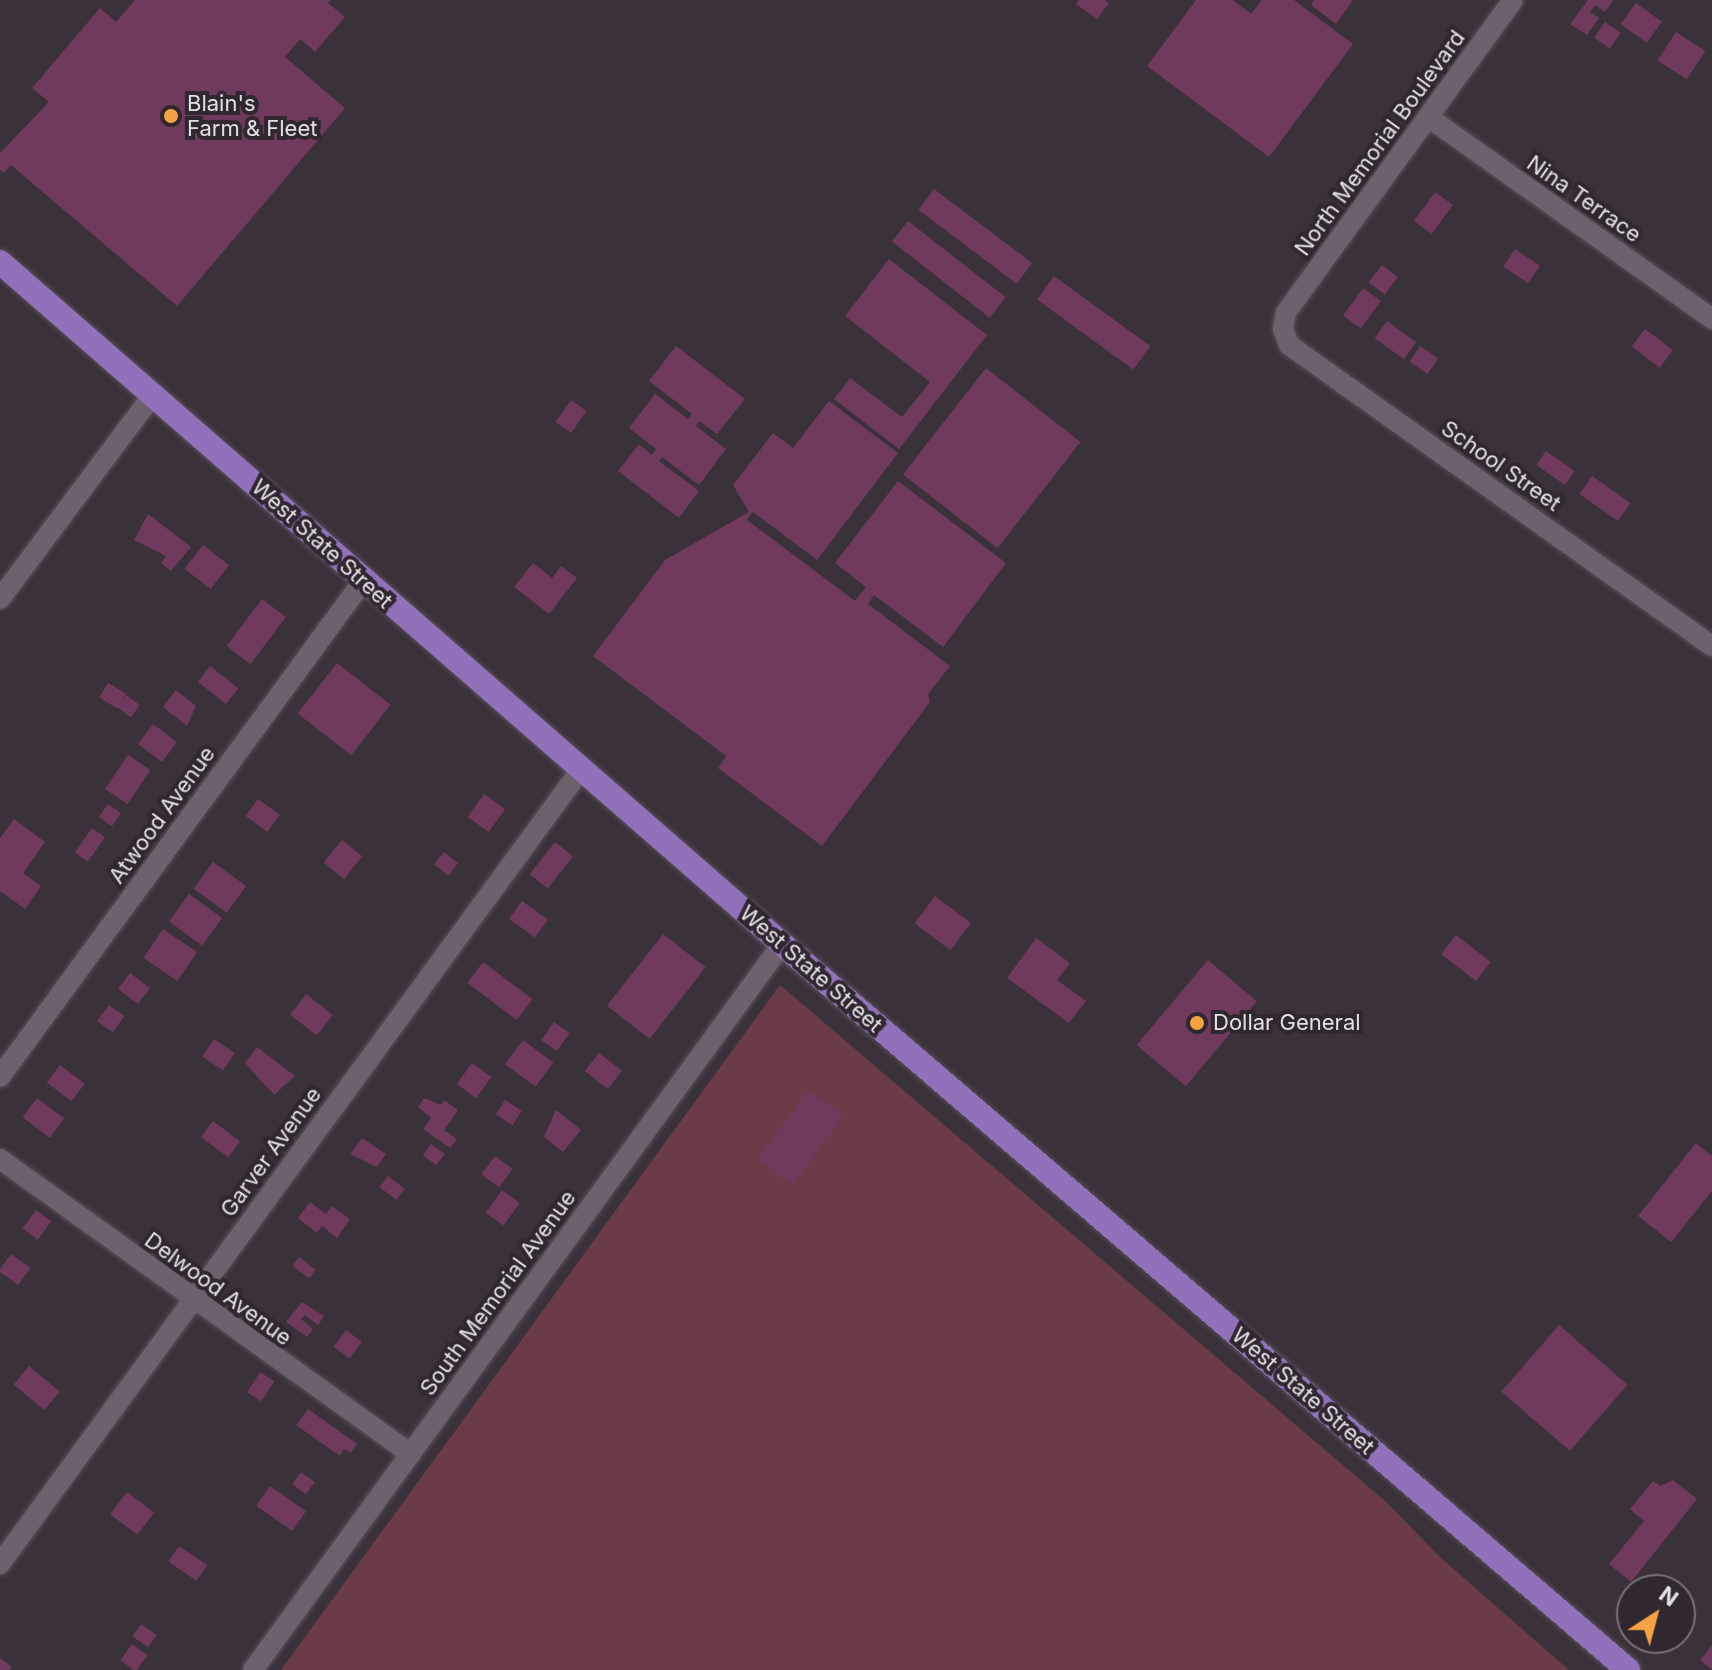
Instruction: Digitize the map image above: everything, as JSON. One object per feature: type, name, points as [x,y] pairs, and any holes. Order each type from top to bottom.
[{"type":"main road","name":"West State Street","points":[[0,262],[154,393],[363,581],[782,944],[1628,1670]]},
{"type":"street","name":"North Memorial Boulevard","points":[[1286,313],[1513,0]]},
{"type":"street","name":"Nina Terrace","points":[[1428,117],[1712,319]]},
{"type":"street","name":"School Street","points":[[1286,313],[1283,329],[1289,345],[1712,646]]},
{"type":"street","points":[[0,599],[154,393]]},
{"type":"street","name":"Atwood Avenue","points":[[0,1077],[363,581]]},
{"type":"street","name":"Garver Avenue","points":[[0,1564],[582,768]]},
{"type":"street","name":"South Memorial Avenue","points":[[253,1670],[782,944]]},
{"type":"street","name":"Delwood Avenue","points":[[0,1159],[191,1301],[411,1454]]},
{"type":"shaded area","points":[[780,985],[1385,1501],[1441,1558],[1569,1670],[281,1670]]},
{"type":"building","points":[[135,0],[331,0],[328,3],[345,17],[315,52],[300,39],[285,57],[345,108],[177,306],[11,165],[4,173],[0,170],[0,153],[49,102],[32,88],[100,8],[116,22]]},
{"type":"building","points":[[1079,0],[1105,0],[1109,3],[1097,19],[1076,4]]},
{"type":"building","points":[[1196,0],[1233,0],[1251,14],[1262,0],[1294,0],[1353,44],[1269,157],[1147,66]]},
{"type":"building","points":[[1314,0],[1353,0],[1336,24],[1311,5]]},
{"type":"building","points":[[1588,0],[1613,0],[1605,12],[1595,5],[1590,12],[1599,18],[1587,35],[1570,24]]},
{"type":"building","points":[[1636,3],[1662,22],[1647,43],[1621,24]]},
{"type":"building","points":[[1605,22],[1621,33],[1610,48],[1594,38]]},
{"type":"building","points":[[1676,32],[1705,51],[1687,80],[1657,61]]},
{"type":"building","points":[[934,189],[1032,263],[1017,284],[918,210]]},
{"type":"building","points":[[1435,192],[1453,205],[1432,234],[1414,221]]},
{"type":"building","points":[[908,221],[1006,297],[990,318],[892,241]]},
{"type":"building","points":[[1515,249],[1540,266],[1528,283],[1503,266]]},
{"type":"building","points":[[889,259],[987,335],[899,449],[834,399],[850,378],[902,417],[930,382],[845,316]]},
{"type":"building","points":[[1382,265],[1398,277],[1385,295],[1369,283]]},
{"type":"building","points":[[1054,276],[1150,346],[1133,369],[1037,299]]},
{"type":"building","points":[[1363,288],[1381,301],[1361,328],[1343,316]]},
{"type":"building","points":[[1387,321],[1416,342],[1404,359],[1375,338]]},
{"type":"building","points":[[1645,329],[1673,350],[1660,368],[1632,347]]},
{"type":"building","points":[[676,346],[745,399],[717,434],[699,421],[696,426],[726,449],[699,485],[662,457],[659,461],[699,491],[679,518],[618,471],[639,444],[652,455],[656,449],[629,428],[655,394],[688,419],[692,414],[649,381]]},
{"type":"building","points":[[1420,346],[1438,358],[1428,374],[1409,362]]},
{"type":"building","points":[[986,368],[1081,442],[997,548],[903,474]]},
{"type":"building","points":[[571,400],[587,411],[571,433],[556,422]]},
{"type":"building","points":[[829,401],[898,453],[817,560],[753,512],[747,520],[855,601],[866,587],[835,563],[898,481],[1006,563],[943,647],[874,595],[868,604],[950,666],[928,694],[930,702],[822,846],[718,768],[726,756],[593,656],[665,560],[749,512],[733,485],[773,433],[793,448]]},
{"type":"building","points":[[1546,451],[1575,471],[1565,485],[1536,465]]},
{"type":"building","points":[[1592,476],[1631,503],[1618,521],[1579,494]]},
{"type":"building","points":[[148,514],[191,547],[171,571],[161,563],[166,556],[134,540]]},
{"type":"building","points":[[203,545],[229,565],[211,589],[185,569]]},
{"type":"building","points":[[533,563],[552,578],[561,566],[577,578],[549,614],[514,587]]},
{"type":"building","points":[[262,599],[286,617],[250,664],[226,646]]},
{"type":"building","points":[[337,663],[391,705],[351,755],[298,713]]},
{"type":"building","points":[[210,666],[238,688],[226,704],[198,682]]},
{"type":"building","points":[[108,683],[126,694],[117,708],[99,698]]},
{"type":"building","points":[[176,690],[196,706],[187,726],[163,707]]},
{"type":"building","points":[[126,695],[140,705],[131,717],[117,707]]},
{"type":"building","points":[[153,724],[177,742],[162,762],[138,744]]},
{"type":"building","points":[[128,755],[150,770],[127,804],[105,789]]},
{"type":"building","points":[[484,794],[505,809],[489,832],[468,817]]},
{"type":"building","points":[[258,799],[280,815],[267,832],[246,816]]},
{"type":"building","points":[[108,804],[121,813],[112,826],[99,817]]},
{"type":"building","points":[[14,819],[45,842],[23,873],[41,886],[25,909],[0,891],[0,838]]},
{"type":"building","points":[[92,828],[105,837],[88,862],[75,853]]},
{"type":"building","points":[[342,840],[362,856],[344,879],[324,863]]},
{"type":"building","points":[[555,842],[573,856],[548,888],[530,874]]},
{"type":"building","points":[[444,852],[458,863],[448,876],[434,865]]},
{"type":"building","points":[[213,862],[246,886],[227,913],[194,889]]},
{"type":"building","points":[[189,894],[222,918],[202,946],[169,922]]},
{"type":"building","points":[[935,896],[971,923],[950,950],[915,923]]},
{"type":"building","points":[[522,901],[548,920],[535,938],[509,919]]},
{"type":"building","points":[[163,929],[197,952],[177,981],[143,958]]},
{"type":"building","points":[[663,934],[706,967],[650,1039],[607,1006]]},
{"type":"building","points":[[1456,935],[1491,962],[1476,981],[1441,954]]},
{"type":"building","points":[[1036,938],[1070,963],[1057,980],[1086,1001],[1069,1023],[1007,978]]},
{"type":"building","name":"Dollar General","points":[[1208,960],[1257,1001],[1186,1086],[1137,1045]]},
{"type":"building","points":[[483,962],[533,999],[517,1020],[467,983]]},
{"type":"building","points":[[130,973],[150,988],[138,1004],[118,989]]},
{"type":"building","points":[[306,994],[333,1015],[317,1035],[290,1014]]},
{"type":"building","points":[[109,1005],[124,1016],[113,1032],[97,1021]]},
{"type":"building","points":[[554,1022],[570,1033],[557,1051],[541,1040]]},
{"type":"building","points":[[214,1039],[235,1053],[223,1070],[202,1056]]},
{"type":"building","points":[[523,1040],[553,1063],[535,1087],[505,1064]]},
{"type":"building","points":[[257,1047],[295,1076],[274,1095],[245,1063]]},
{"type":"building","points":[[599,1053],[622,1071],[608,1089],[585,1071]]},
{"type":"building","points":[[472,1063],[491,1077],[476,1098],[457,1084]]},
{"type":"building","points":[[60,1065],[85,1084],[72,1101],[47,1083]]},
{"type":"building","points":[[808,1090],[844,1116],[793,1185],[757,1160]]},
{"type":"building","points":[[37,1098],[64,1118],[50,1138],[23,1117]]},
{"type":"building","points":[[424,1098],[441,1105],[444,1100],[458,1110],[444,1130],[457,1139],[450,1148],[423,1129],[431,1118],[418,1107]]},
{"type":"building","points":[[505,1100],[522,1111],[513,1125],[496,1114]]},
{"type":"building","points":[[556,1110],[581,1130],[563,1152],[544,1137]]},
{"type":"building","points":[[213,1121],[240,1141],[228,1157],[201,1137]]},
{"type":"building","points":[[362,1138],[386,1154],[377,1167],[350,1154]]},
{"type":"building","points":[[1696,1143],[1712,1156],[1712,1191],[1671,1242],[1638,1216]]},
{"type":"building","points":[[431,1144],[445,1154],[437,1165],[423,1155]]},
{"type":"building","points":[[495,1156],[513,1169],[499,1188],[481,1175]]},
{"type":"building","points":[[388,1176],[405,1189],[396,1200],[380,1187]]},
{"type":"building","points":[[502,1190],[520,1203],[503,1226],[486,1213]]},
{"type":"building","points":[[310,1202],[326,1214],[332,1206],[350,1219],[337,1238],[322,1226],[317,1233],[298,1218]]},
{"type":"building","points":[[36,1210],[51,1221],[38,1240],[22,1229]]},
{"type":"building","points":[[11,1254],[30,1268],[18,1285],[0,1272]]},
{"type":"building","points":[[299,1257],[316,1270],[309,1278],[292,1266]]},
{"type":"building","points":[[302,1302],[324,1316],[318,1325],[305,1315],[301,1319],[313,1329],[307,1337],[286,1322]]},
{"type":"building","points":[[1559,1325],[1628,1385],[1570,1451],[1501,1391]]},
{"type":"building","points":[[346,1330],[362,1342],[349,1359],[333,1347]]},
{"type":"building","points":[[29,1366],[60,1392],[44,1410],[14,1384]]},
{"type":"building","points":[[260,1372],[274,1381],[261,1401],[247,1392]]},
{"type":"building","points":[[308,1409],[357,1444],[351,1453],[344,1449],[340,1456],[296,1425]]},
{"type":"building","points":[[301,1472],[315,1482],[306,1494],[292,1484]]},
{"type":"building","points":[[1673,1480],[1697,1499],[1637,1574],[1621,1574],[1609,1564],[1644,1521],[1630,1509],[1653,1481],[1660,1486]]},
{"type":"building","points":[[270,1486],[306,1511],[292,1531],[256,1506]]},
{"type":"building","points":[[127,1492],[154,1512],[137,1535],[110,1514]]},
{"type":"building","points":[[179,1546],[207,1565],[197,1581],[168,1562]]},
{"type":"building","points":[[141,1624],[157,1635],[148,1647],[132,1636]]},
{"type":"building","points":[[132,1644],[147,1655],[137,1670],[120,1660]]},
{"type":"building","points":[[1712,1645],[1712,1670],[1700,1660]]},
{"type":"building","points":[[0,1658],[12,1667],[10,1670],[0,1670]]},
{"type":"place","name":"Blain's Farm & Fleet","points":[[171,116]]},
{"type":"place","name":"Dollar General","points":[[1197,1023]]}]
